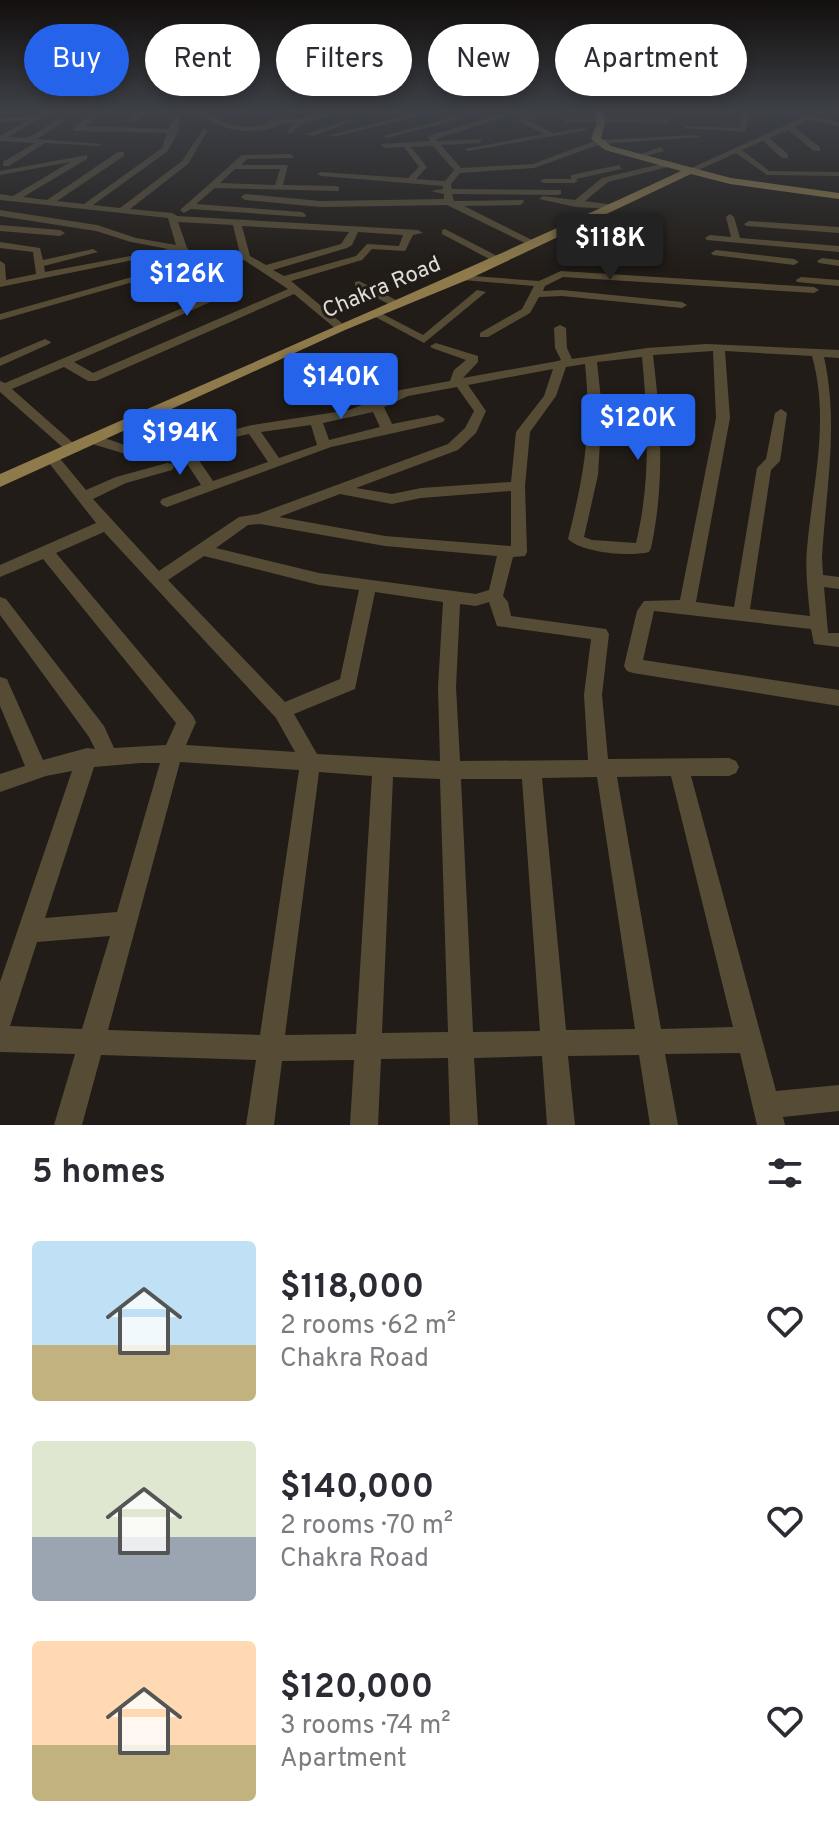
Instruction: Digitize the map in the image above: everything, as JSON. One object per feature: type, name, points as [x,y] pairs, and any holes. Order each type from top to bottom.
[{"type":"main road","points":[[671,164],[768,189],[839,196]]},
{"type":"main road","name":"Chakra Road","points":[[0,481],[340,327],[463,277],[691,170]]},
{"type":"street","points":[[0,173],[45,164]]},
{"type":"street","points":[[15,198],[71,164]]},
{"type":"street","points":[[38,219],[50,206],[107,164]]},
{"type":"street","points":[[86,206],[144,164]]},
{"type":"street","points":[[123,210],[182,164]]},
{"type":"street","points":[[175,218],[236,164]]},
{"type":"street","points":[[411,180],[423,167],[421,164]]},
{"type":"street","points":[[452,164],[457,171]]},
{"type":"street","points":[[484,164],[491,171]]},
{"type":"street","points":[[512,164],[518,169]]},
{"type":"street","points":[[457,171],[518,169],[536,164]]},
{"type":"street","points":[[574,177],[628,164]]},
{"type":"street","points":[[576,204],[605,180],[667,164]]},
{"type":"street","points":[[691,170],[704,164]]},
{"type":"street","points":[[756,164],[767,173],[839,174]]},
{"type":"street","points":[[556,168],[571,165]]},
{"type":"street","points":[[233,167],[285,167],[278,187]]},
{"type":"street","points":[[449,192],[457,171]]},
{"type":"street","points":[[7,183],[27,173]]},
{"type":"street","points":[[321,174],[411,180],[497,207],[520,202]]},
{"type":"street","points":[[619,176],[654,188]]},
{"type":"street","points":[[265,269],[344,246],[349,243],[355,230],[375,212],[449,192],[574,181],[546,199]]},
{"type":"street","points":[[213,185],[336,189]]},
{"type":"street","points":[[523,191],[546,199],[611,207]]},
{"type":"street","points":[[449,192],[558,192]]},
{"type":"street","points":[[449,192],[533,244]]},
{"type":"street","points":[[0,197],[50,206],[86,206],[175,218],[355,230]]},
{"type":"street","points":[[245,197],[375,212],[414,233],[402,249],[370,246],[359,258],[282,280]]},
{"type":"street","points":[[189,206],[329,218]]},
{"type":"street","points":[[0,213],[97,228],[134,240],[182,249],[198,262]]},
{"type":"street","points":[[730,217],[736,239]]},
{"type":"street","points":[[175,218],[182,249]]},
{"type":"street","points":[[237,223],[246,257]]},
{"type":"street","points":[[749,224],[839,230]]},
{"type":"street","points":[[0,228],[97,239]]},
{"type":"street","points":[[445,232],[498,260]]},
{"type":"street","points":[[710,238],[839,249]]},
{"type":"street","points":[[716,253],[745,260],[795,265],[785,243]]},
{"type":"street","points":[[0,245],[35,249],[41,276]]},
{"type":"street","points":[[115,247],[122,261]]},
{"type":"street","points":[[0,264],[1,284],[182,249]]},
{"type":"street","points":[[39,264],[93,252]]},
{"type":"street","points":[[0,304],[79,285],[77,257]]},
{"type":"street","points":[[0,317],[198,262],[246,257],[282,280],[340,327]]},
{"type":"street","points":[[822,261],[839,263]]},
{"type":"street","points":[[106,264],[110,277]]},
{"type":"street","points":[[484,335],[526,311],[539,289],[554,276],[570,273],[839,283]]},
{"type":"street","points":[[463,277],[562,293],[682,305]]},
{"type":"street","points":[[734,280],[814,290]]},
{"type":"street","points":[[359,284],[396,304]]},
{"type":"street","points":[[65,362],[92,378],[295,290]]},
{"type":"street","points":[[373,313],[424,340],[481,292]]},
{"type":"street","points":[[73,449],[2,387],[210,300]]},
{"type":"street","points":[[260,519],[385,541],[519,552],[518,486],[523,432],[550,396],[564,364],[560,328]]},
{"type":"street","points":[[0,362],[45,342]]},
{"type":"street","points":[[157,580],[244,521],[260,519],[453,447],[471,430],[480,411],[458,384],[458,373],[474,359],[436,346]]},
{"type":"street","points":[[94,440],[142,455],[252,429],[377,407],[404,393],[647,352],[719,348],[839,354]]},
{"type":"street","points":[[687,607],[723,418],[719,348]]},
{"type":"street","points":[[591,360],[596,409],[591,475],[574,535],[578,543],[639,549],[643,548],[656,494],[658,449],[647,352]]},
{"type":"street","points":[[817,352],[827,371],[836,407],[829,473],[815,549],[820,639],[839,640]]},
{"type":"street","points":[[377,407],[388,429]]},
{"type":"street","points":[[741,614],[764,468],[773,461],[781,413]]},
{"type":"street","points":[[167,502],[324,445],[438,419]]},
{"type":"street","points":[[316,420],[324,445]]},
{"type":"street","points":[[252,429],[276,463]]},
{"type":"street","points":[[182,445],[210,488]]},
{"type":"street","points":[[52,458],[106,525],[282,711],[310,761],[260,1125]]},
{"type":"street","points":[[84,497],[121,480],[167,467]]},
{"type":"street","points":[[339,490],[392,499],[421,493],[518,486]]},
{"type":"street","points":[[0,571],[106,525]]},
{"type":"street","points":[[203,550],[319,579],[476,600],[494,597],[500,602],[503,621],[600,634],[593,695],[602,767],[664,1125]]},
{"type":"street","points":[[45,551],[185,716],[185,728],[173,753],[68,1125]]},
{"type":"street","points":[[494,597],[506,552]]},
{"type":"street","points":[[817,580],[839,583]]},
{"type":"street","points":[[282,711],[348,684],[368,585]]},
{"type":"street","points":[[452,596],[447,687],[453,768],[464,1125]]},
{"type":"street","points":[[0,603],[97,732],[97,756],[0,1019]]},
{"type":"street","points":[[819,624],[650,605],[645,611],[633,666],[839,698]]},
{"type":"street","points":[[0,684],[36,768]]},
{"type":"street","points":[[0,783],[36,768],[97,756],[173,753],[383,768],[729,767]]},
{"type":"street","points":[[679,767],[769,1115],[839,1098]]},
{"type":"street","points":[[364,1125],[383,768]]},
{"type":"street","points":[[531,768],[561,1125]]},
{"type":"street","points":[[32,931],[125,923]]},
{"type":"street","points":[[0,1039],[271,1048],[751,1040]]}]
